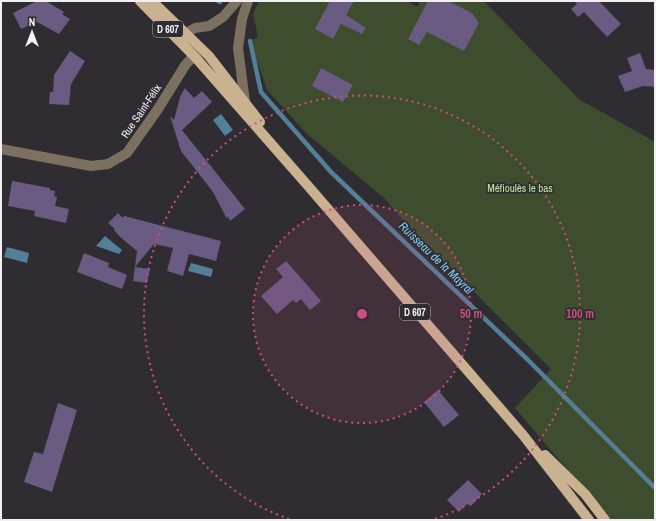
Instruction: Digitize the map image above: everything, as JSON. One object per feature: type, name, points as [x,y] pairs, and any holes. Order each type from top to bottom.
[{"type":"main road","name":"D 607","points":[[140,1],[196,58],[309,187],[522,435],[589,520]]},
{"type":"main road","name":"D 607","points":[[152,1],[209,56],[309,187]]},
{"type":"main road","name":"D 607","points":[[522,435],[585,494],[604,520]]},
{"type":"street","points":[[186,33],[196,28],[210,26],[223,17],[237,1]]},
{"type":"street","points":[[245,102],[238,48],[242,19],[248,1]]},
{"type":"street","name":"Rue Saint-Félix","points":[[1,149],[91,166],[108,164],[127,153],[158,110],[186,64],[191,59],[196,58]]},
{"type":"green space","name":"Méfioulès le bas","points":[[259,1],[406,1],[417,7],[420,1],[484,1],[579,99],[655,142],[655,520],[610,520],[515,408],[551,369],[411,229],[384,198],[307,134],[267,90],[250,41],[258,37],[253,14]]},
{"type":"water","points":[[221,114],[233,130],[225,136],[213,120]]},
{"type":"water","points":[[105,236],[122,250],[119,254],[96,246]]},
{"type":"water","points":[[7,247],[29,253],[27,263],[4,257]]},
{"type":"water","points":[[191,263],[213,269],[211,277],[188,271]]},
{"type":"building","points":[[37,1],[46,1],[64,12],[62,14],[70,19],[59,34],[37,22],[21,29],[13,13]]},
{"type":"building","points":[[330,1],[354,1],[346,15],[366,28],[362,34],[341,24],[333,39],[315,29]]},
{"type":"building","points":[[428,1],[448,1],[472,13],[479,23],[464,51],[427,32],[419,45],[408,39]]},
{"type":"building","points":[[574,1],[599,1],[621,24],[607,37],[584,12],[578,17],[571,9],[577,4]]},
{"type":"building","points":[[70,51],[85,61],[71,84],[69,105],[49,104],[50,92],[53,92],[54,75]]},
{"type":"building","points":[[640,53],[646,69],[655,70],[655,87],[643,86],[625,92],[618,76],[632,71],[627,58]]},
{"type":"building","points":[[321,68],[353,85],[343,102],[312,86]]},
{"type":"building","points":[[185,88],[194,98],[202,91],[212,102],[182,130],[245,209],[230,221],[228,216],[227,219],[213,192],[181,151],[170,116],[174,120],[180,97]]},
{"type":"building","points":[[12,181],[50,188],[50,190],[55,191],[54,196],[57,197],[55,206],[69,209],[66,223],[34,216],[35,211],[8,206]]},
{"type":"building","points":[[118,213],[123,218],[124,216],[221,241],[216,261],[189,254],[183,276],[167,271],[173,248],[154,244],[135,267],[150,269],[147,283],[133,281],[137,251],[119,236],[114,230],[115,229],[108,223]]},
{"type":"building","points":[[84,253],[109,263],[108,267],[127,275],[122,289],[77,272]]},
{"type":"building","points":[[286,261],[321,301],[310,310],[301,299],[296,303],[293,300],[277,314],[261,296],[283,277],[276,269]]},
{"type":"building","points":[[438,390],[459,415],[444,427],[424,402]]},
{"type":"building","points":[[58,403],[77,410],[52,492],[24,482],[34,452],[43,454]]},
{"type":"building","points":[[468,480],[482,494],[471,506],[468,503],[459,512],[447,500]]},
{"type":"waterway","name":"Ruisseau de la Mayral","points":[[250,41],[261,92],[331,172],[528,360],[655,488]]}]
